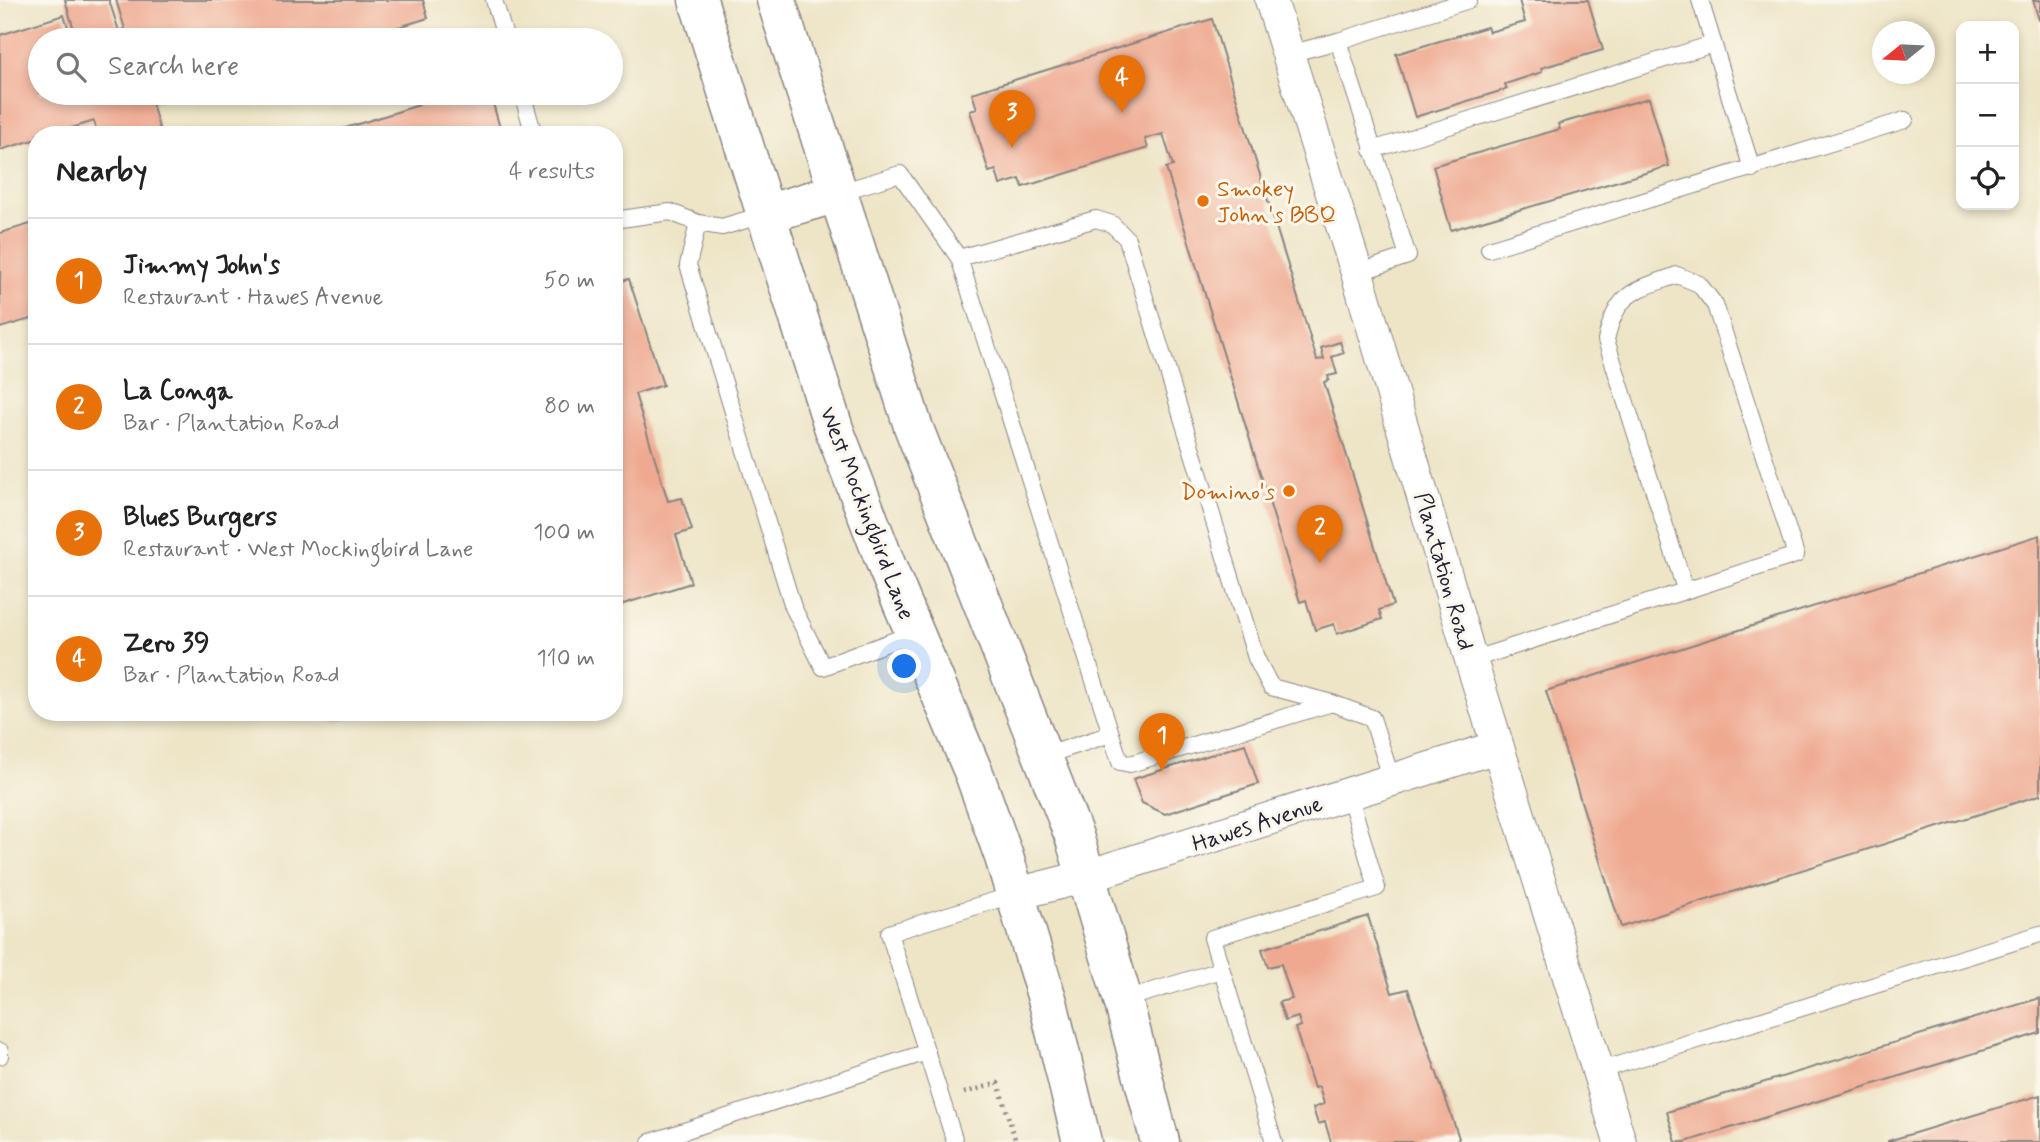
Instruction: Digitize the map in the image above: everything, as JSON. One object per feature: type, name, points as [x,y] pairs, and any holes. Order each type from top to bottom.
[{"type":"main road","name":"West Mockingbird Lane","points":[[698,0],[834,429],[914,633],[975,776],[1016,894],[1051,1014],[1082,1142]]},
{"type":"main road","points":[[776,0],[913,426],[1044,756],[1087,876],[1160,1142]]},
{"type":"main road","points":[[766,214],[837,193]]},
{"type":"street","name":"Plantation Road","points":[[1271,0],[1357,273],[1497,747],[1620,1142]]},
{"type":"street","name":"Hawes Avenue","points":[[1016,894],[1087,876],[1497,747]]},
{"type":"lane","points":[[494,0],[502,28]]},
{"type":"lane","points":[[1289,54],[1469,0]]},
{"type":"lane","points":[[1700,0],[1752,169]]},
{"type":"lane","points":[[1338,41],[1408,256],[1357,273]]},
{"type":"lane","points":[[1372,150],[1713,44]]},
{"type":"lane","points":[[525,105],[531,126]]},
{"type":"lane","points":[[1489,249],[1905,120]]},
{"type":"lane","points":[[837,193],[900,174],[959,258],[1120,762],[1130,765],[1332,703]]},
{"type":"lane","points":[[623,219],[670,212],[698,223],[722,227],[766,214]]},
{"type":"lane","points":[[959,258],[1096,219],[1112,224],[1127,239],[1256,658],[1271,687],[1332,703],[1373,718],[1392,780]]},
{"type":"lane","points":[[698,223],[688,265],[793,607],[823,667],[914,633]]},
{"type":"lane","points":[[1471,660],[1796,555],[1715,305],[1699,284],[1677,275],[1633,291],[1612,312],[1606,340],[1685,589]]},
{"type":"lane","points":[[1044,756],[1111,734]]},
{"type":"lane","points":[[1275,1142],[1212,938],[1377,888],[1349,794]]},
{"type":"lane","points":[[955,1142],[889,933],[1016,894]]},
{"type":"lane","points":[[1598,1071],[2040,934]]},
{"type":"lane","points":[[1123,1000],[1222,970]]},
{"type":"lane","points":[[650,1142],[927,1052]]},
{"type":"path","points":[[963,1094],[998,1083],[1016,1142]]},
{"type":"building","points":[[65,0],[109,0],[118,28],[73,28]]},
{"type":"building","points":[[116,0],[423,0],[428,18],[395,28],[125,28]]},
{"type":"building","points":[[1519,0],[1588,0],[1603,50],[1541,68],[1542,72],[1505,84],[1507,89],[1415,117],[1396,54],[1487,27],[1489,32],[1525,22]]},
{"type":"building","points":[[2033,0],[2040,0],[2040,20],[2039,20]]},
{"type":"building","points":[[64,15],[68,28],[28,28],[28,105],[153,105],[158,126],[95,126],[94,121],[78,126],[28,126],[28,142],[0,150],[0,35]]},
{"type":"building","points":[[1212,19],[1317,360],[1324,359],[1321,348],[1340,342],[1344,353],[1332,357],[1337,374],[1328,376],[1329,380],[1324,382],[1393,605],[1379,610],[1382,619],[1337,634],[1334,624],[1315,630],[1306,600],[1300,602],[1166,168],[1173,166],[1163,134],[1145,139],[1148,148],[1023,187],[1020,179],[1000,185],[996,170],[989,172],[970,111],[977,109],[972,93]]},
{"type":"building","points":[[1649,98],[1669,166],[1451,230],[1433,166],[1560,129],[1558,124]]},
{"type":"building","points":[[419,105],[493,105],[499,126],[352,126]]},
{"type":"building","points":[[28,225],[28,320],[0,328],[0,233]]},
{"type":"building","points":[[629,279],[663,385],[635,394],[668,501],[682,498],[692,530],[676,535],[691,583],[623,604],[623,281]]},
{"type":"building","points":[[2040,535],[2040,795],[1621,927],[1546,691]]},
{"type":"building","points":[[1245,744],[1258,784],[1165,814],[1142,803],[1133,779]]},
{"type":"building","points":[[1368,916],[1392,993],[1408,989],[1459,1138],[1456,1142],[1331,1142],[1325,1122],[1318,1124],[1313,1108],[1324,1104],[1319,1087],[1314,1088],[1295,1028],[1301,1026],[1298,1017],[1285,1021],[1279,1002],[1292,999],[1281,964],[1268,967],[1262,949]]},
{"type":"building","points":[[2040,998],[2040,1033],[1685,1142],[1676,1142],[1667,1112]]},
{"type":"building","points":[[2040,1095],[2040,1142],[1888,1142],[1888,1141]]},
{"type":"place","name":"Zero 39","points":[[1122,113]]},
{"type":"place","name":"Blues Burgers","points":[[1012,148]]},
{"type":"place","name":"Smokey John's BBQ","points":[[1203,201]]},
{"type":"place","name":"Domino's","points":[[1289,491]]},
{"type":"place","name":"La Conga","points":[[1320,563]]},
{"type":"place","name":"Jimmy John's","points":[[1162,771]]}]
